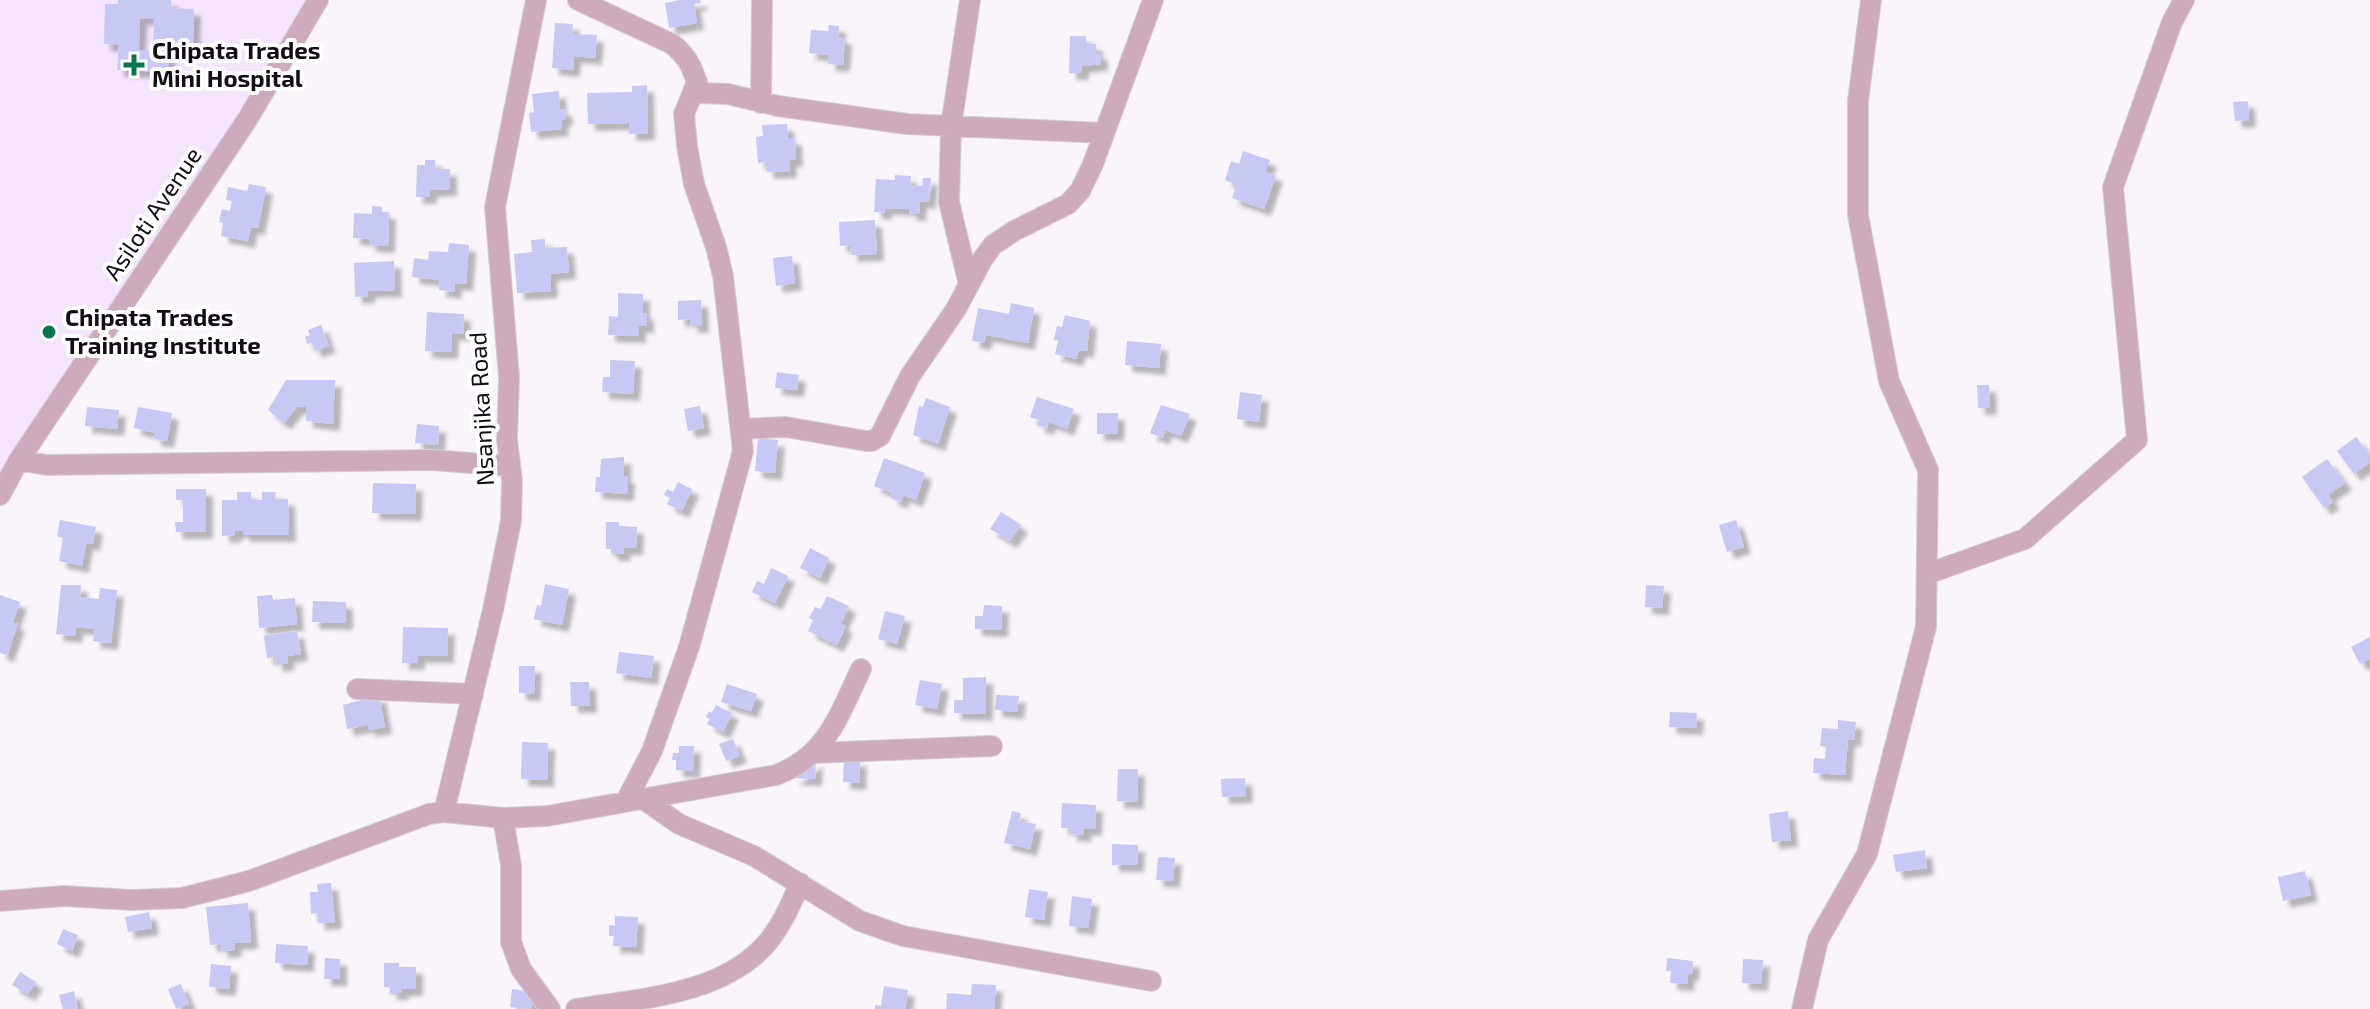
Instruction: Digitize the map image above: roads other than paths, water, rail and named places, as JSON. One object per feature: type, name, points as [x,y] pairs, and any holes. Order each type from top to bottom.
[{"type":"street","name":"Asiloti Avenue","points":[[0,495],[19,460],[247,120],[318,0]]},
{"type":"street","name":"Nsanjika Road","points":[[444,812],[511,521],[513,500],[507,440],[509,377],[495,207],[536,0]]},
{"type":"street","points":[[578,0],[672,44],[687,58],[700,93],[728,94],[761,103],[864,119],[1104,133]]},
{"type":"street","points":[[761,103],[762,0]]},
{"type":"street","points":[[969,285],[949,202],[951,126],[970,0]]},
{"type":"street","points":[[742,429],[786,427],[857,440],[876,439],[884,430],[910,376],[945,327],[993,245],[1014,231],[1046,217],[1073,198],[1086,179],[1153,0]]},
{"type":"street","points":[[1802,1009],[1818,940],[1867,854],[1926,627],[1928,470],[1889,381],[1858,215],[1858,101],[1871,0]]},
{"type":"street","points":[[1927,574],[2025,539],[2137,440],[2113,187],[2172,22],[2184,0]]},
{"type":"street","points":[[634,800],[689,647],[743,451],[723,276],[694,184],[687,146],[684,114],[697,82]]},
{"type":"street","points":[[19,460],[46,465],[432,460],[509,466]]},
{"type":"street","points":[[0,901],[73,896],[142,900],[182,898],[249,881],[413,819],[444,812],[503,818],[547,816],[776,775],[804,762],[815,753],[832,727],[861,669]]},
{"type":"street","points":[[357,689],[473,694]]},
{"type":"street","points":[[815,753],[992,746]]},
{"type":"street","points":[[634,800],[679,824],[754,856],[860,921],[892,934],[1151,981]]},
{"type":"street","points":[[503,818],[511,865],[511,942],[521,969],[550,1009]]},
{"type":"street","points":[[576,1009],[666,995],[719,976],[743,963],[765,944],[786,915],[800,883]]},
{"type":"place","name":"Chipata Trades Mini Hospital","points":[[134,65]]},
{"type":"place","name":"Chipata Trades Training Institute","points":[[49,332]]}]
